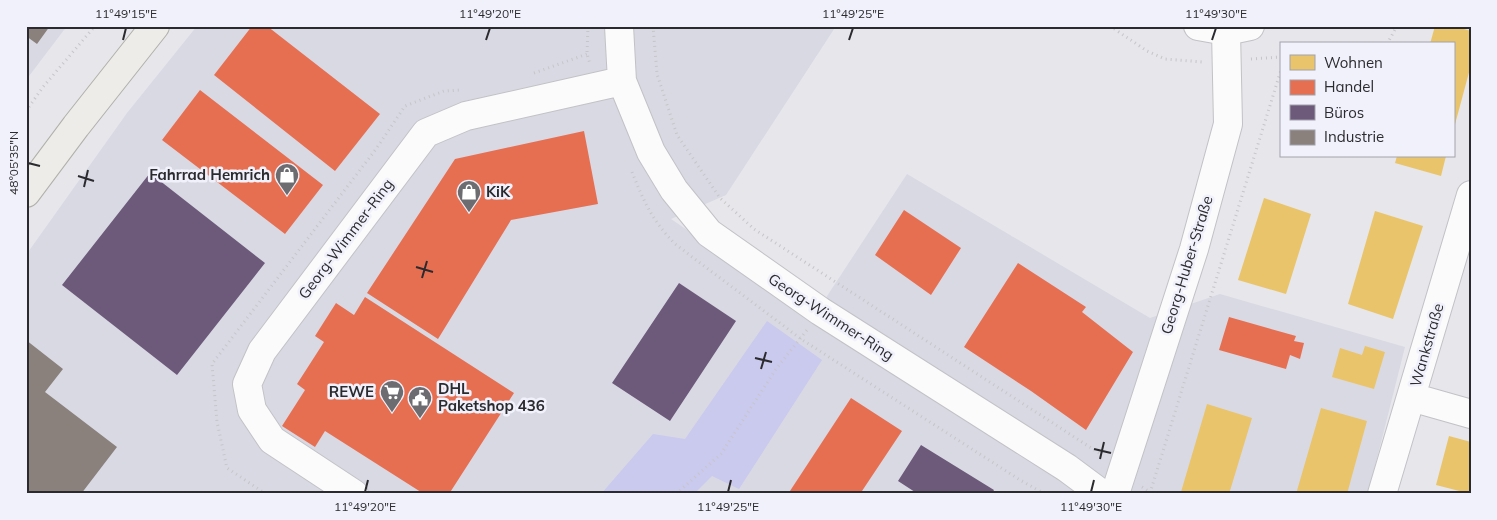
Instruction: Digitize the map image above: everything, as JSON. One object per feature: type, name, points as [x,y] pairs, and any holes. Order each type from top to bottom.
[{"type":"main road","points":[[26,193],[155,26]]},
{"type":"street","name":"Georg-Wimmer-Ring","points":[[619,26],[622,82],[651,152],[674,190],[709,233],[820,311],[1067,468],[1102,494]]},
{"type":"street","points":[[1198,26],[1238,28]]},
{"type":"street","name":"Georg-Huber-Straße","points":[[1119,484],[1194,249],[1228,124],[1227,61],[1238,28]]},
{"type":"street","name":"Georg-Wimmer-Ring","points":[[354,494],[272,440],[252,410],[247,384],[262,350],[426,133],[466,116],[622,82]]},
{"type":"street","name":"Wankstraße","points":[[1382,494],[1471,195]]},
{"type":"street","points":[[1411,397],[1471,414]]},
{"type":"path","points":[[26,111],[43,87],[95,26]]},
{"type":"path","points":[[653,26],[657,74],[676,135],[720,198],[754,229],[1099,453],[1119,484],[1150,493],[1280,73]]},
{"type":"path","points":[[1110,26],[1165,60],[1184,62],[1227,61],[1280,57]]},
{"type":"path","points":[[1388,42],[1397,26]]},
{"type":"path","points":[[676,494],[721,454],[776,369],[801,339],[1020,480],[1045,494]]},
{"type":"shaded area","points":[[26,26],[67,26],[26,80]]},
{"type":"shaded area","points":[[197,26],[836,26],[726,195],[671,219],[814,316],[907,174],[1150,318],[1220,294],[1405,347],[1368,494],[26,494],[26,255],[127,113]]},
{"type":"shaded area","points":[[767,321],[822,360],[739,489],[712,476],[694,494],[601,494],[653,434],[685,439]]},
{"type":"building: Wohnen","points":[[1435,26],[1454,26],[1471,31],[1471,65],[1454,128],[1454,42],[1431,42]]},
{"type":"building: Wohnen","points":[[1396,158],[1446,158],[1441,176],[1395,163]]},
{"type":"building: Wohnen","points":[[1264,198],[1311,214],[1286,294],[1238,280]]},
{"type":"building: Wohnen","points":[[1375,211],[1423,226],[1393,319],[1348,304]]},
{"type":"building: Wohnen","points":[[1365,346],[1385,352],[1374,389],[1332,377],[1340,348],[1362,355]]},
{"type":"building: Wohnen","points":[[1207,404],[1252,418],[1229,494],[1186,494],[1181,492]]},
{"type":"building: Wohnen","points":[[1321,408],[1367,421],[1347,494],[1296,494]]},
{"type":"building: Wohnen","points":[[1449,436],[1471,442],[1471,494],[1436,485]]},
{"type":"building: Handel","points":[[252,26],[267,26],[380,114],[335,171],[214,75]]},
{"type":"building: Handel","points":[[200,90],[323,185],[285,234],[162,140]]},
{"type":"building: Handel","points":[[584,131],[598,204],[511,220],[438,339],[367,293],[455,159]]},
{"type":"building: Handel","points":[[904,210],[961,248],[931,295],[875,255]]},
{"type":"building: Handel","points":[[1018,263],[1086,307],[1082,312],[1133,352],[1086,430],[964,347]]},
{"type":"building: Handel","points":[[365,297],[514,393],[449,494],[424,494],[325,431],[315,447],[282,426],[305,390],[297,384],[324,342],[315,336],[336,303],[354,315]]},
{"type":"building: Handel","points":[[1229,317],[1296,336],[1294,341],[1304,343],[1300,359],[1290,355],[1286,369],[1219,350]]},
{"type":"building: Handel","points":[[851,398],[902,431],[860,494],[788,494]]},
{"type":"building: Büros","points":[[150,173],[265,263],[177,375],[62,285]]},
{"type":"building: Büros","points":[[679,283],[736,321],[670,421],[612,383]]},
{"type":"building: Büros","points":[[921,445],[994,490],[992,494],[918,494],[898,481]]},
{"type":"building: Industrie","points":[[26,26],[50,26],[37,44],[26,36]]},
{"type":"building: Industrie","points":[[26,340],[63,369],[45,392],[117,447],[81,494],[26,494]]},
{"type":"place","name":"Fahrrad Hemrich","points":[[287,196]]},
{"type":"place","name":"KiK","points":[[469,213]]},
{"type":"place","name":"REWE","points":[[392,413]]},
{"type":"place","name":"DHL Paketshop 436","points":[[420,419]]}]
